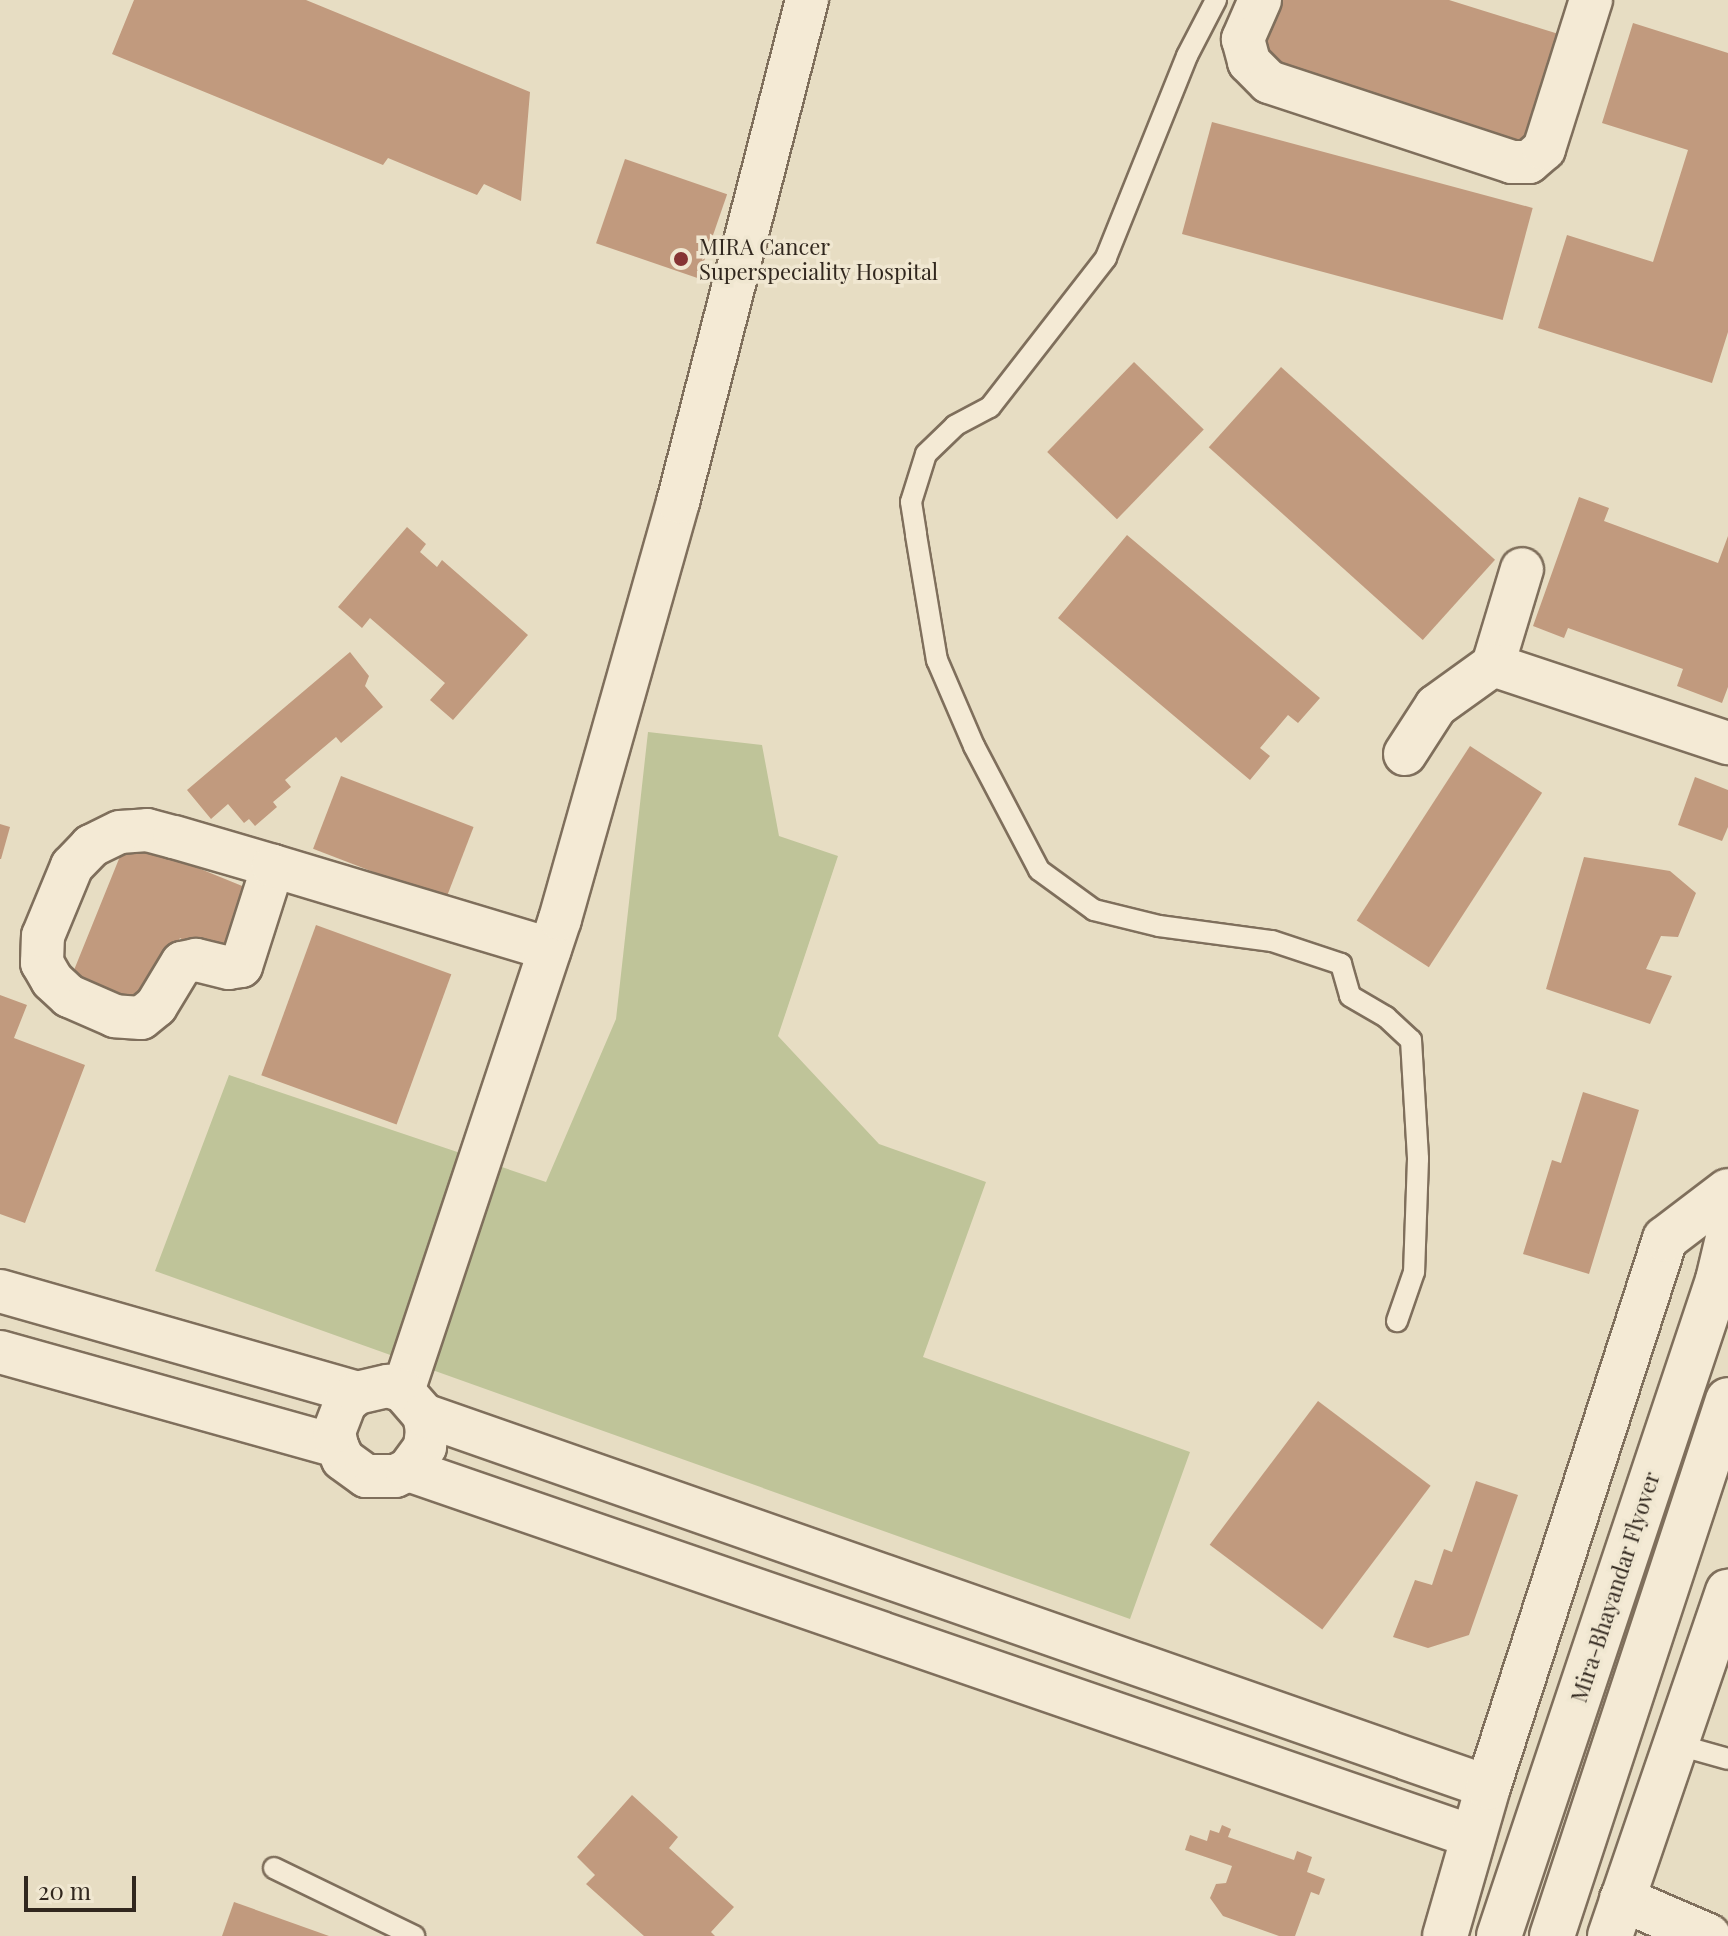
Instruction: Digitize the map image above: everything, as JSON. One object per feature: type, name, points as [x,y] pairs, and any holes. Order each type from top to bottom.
[{"type":"main road","points":[[1445,1936],[1488,1787],[1665,1239],[1728,1191]]},
{"type":"main road","name":"Mira-Bhayandar Flyover","points":[[1499,1936],[1718,1280],[1728,1238]]},
{"type":"main road","points":[[1552,1936],[1728,1400]]},
{"type":"main road","points":[[1708,1936],[1616,1917],[1728,1592]]},
{"type":"street","points":[[357,1393],[337,1417],[337,1446],[343,1459],[366,1476],[395,1476],[408,1470],[425,1447],[427,1430],[414,1403],[550,949],[678,502],[807,0]]},
{"type":"street","points":[[1260,0],[1243,39],[1249,62],[1269,82],[1512,162],[1529,162],[1544,149],[1591,0]]},
{"type":"street","points":[[1405,754],[1436,706],[1493,665],[1522,569]]},
{"type":"street","points":[[1493,665],[1728,743]]},
{"type":"street","points":[[273,866],[241,966],[229,968],[196,960],[182,963],[156,1006],[141,1018],[115,1016],[69,996],[52,980],[42,963],[43,936],[72,866],[91,846],[120,832],[147,830],[273,866],[550,949]]},
{"type":"street","points":[[3,1303],[357,1393],[388,1386],[414,1403],[1488,1787]]},
{"type":"street","points":[[0,1352],[337,1446]]},
{"type":"street","points":[[408,1470],[1474,1837]]},
{"type":"lane","points":[[1216,0],[1187,56],[1106,258],[990,407],[955,426],[926,454],[911,502],[937,660],[974,746],[1039,870],[1094,910],[1159,926],[1272,941],[1341,964],[1350,996],[1386,1017],[1411,1040],[1418,1159],[1414,1272],[1397,1321]]},
{"type":"lane","points":[[1675,1744],[1728,1759]]},
{"type":"lane","points":[[274,1868],[414,1936]]},
{"type":"green space","points":[[648,732],[762,745],[779,836],[838,856],[778,1036],[879,1144],[986,1182],[923,1357],[1190,1452],[1130,1619],[155,1271],[229,1075],[546,1182],[616,1019]]},
{"type":"building","points":[[134,0],[306,0],[530,92],[521,201],[484,184],[477,195],[388,158],[383,165],[112,54]]},
{"type":"building","points":[[1279,0],[1449,0],[1565,36],[1530,146],[1260,62]]},
{"type":"building","points":[[1633,23],[1728,53],[1728,332],[1712,383],[1538,328],[1567,235],[1653,262],[1688,150],[1602,123]]},
{"type":"building","points":[[1212,122],[1533,208],[1503,320],[1182,234]]},
{"type":"building","points":[[625,159],[727,194],[698,278],[596,243]]},
{"type":"building","points":[[1134,362],[1204,429],[1117,519],[1047,452]]},
{"type":"building","points":[[1281,367],[1495,560],[1423,640],[1209,447]]},
{"type":"building","points":[[1579,497],[1609,508],[1604,521],[1718,563],[1728,536],[1728,687],[1722,703],[1677,686],[1683,669],[1568,628],[1564,638],[1533,626]]},
{"type":"building","points":[[407,527],[426,544],[420,552],[437,567],[442,560],[528,635],[453,720],[430,700],[445,683],[370,618],[362,628],[338,607]]},
{"type":"building","points":[[1127,535],[1320,698],[1298,723],[1288,715],[1260,748],[1270,756],[1250,780],[1058,618]]},
{"type":"building","points":[[350,652],[369,676],[365,686],[383,707],[341,743],[336,737],[285,780],[291,787],[273,802],[277,807],[255,826],[249,819],[244,823],[228,804],[211,819],[187,790]]},
{"type":"building","points":[[1470,746],[1542,793],[1429,967],[1357,920]]},
{"type":"building","points":[[341,776],[474,827],[446,900],[313,849]]},
{"type":"building","points":[[1695,777],[1728,790],[1728,827],[1722,841],[1678,825]]},
{"type":"building","points":[[0,824],[10,827],[1,859],[0,859]]},
{"type":"building","points":[[127,839],[252,890],[222,955],[200,950],[180,938],[148,1001],[112,1002],[72,975]]},
{"type":"building","points":[[1584,857],[1670,871],[1696,893],[1678,937],[1661,936],[1646,969],[1672,976],[1650,1024],[1546,989]]},
{"type":"building","points":[[316,925],[451,974],[397,1125],[261,1075]]},
{"type":"building","points":[[0,995],[27,1005],[14,1038],[85,1065],[25,1223],[0,1214]]},
{"type":"building","points":[[1583,1092],[1639,1110],[1589,1274],[1523,1254],[1552,1160],[1561,1163]]},
{"type":"building","points":[[1318,1401],[1431,1486],[1322,1630],[1210,1545]]},
{"type":"building","points":[[1476,1481],[1518,1495],[1469,1635],[1428,1648],[1393,1637],[1415,1580],[1432,1585],[1444,1549],[1452,1552]]},
{"type":"building","points":[[632,1795],[678,1837],[669,1848],[734,1907],[711,1932],[715,1936],[644,1936],[586,1884],[595,1875],[577,1857]]},
{"type":"building","points":[[1222,1825],[1231,1829],[1228,1837],[1294,1860],[1297,1851],[1312,1857],[1307,1872],[1325,1879],[1319,1895],[1311,1892],[1295,1936],[1279,1936],[1223,1916],[1210,1898],[1216,1884],[1226,1883],[1232,1866],[1185,1850],[1190,1835],[1207,1841],[1210,1830],[1219,1833]]},
{"type":"building","points":[[234,1902],[329,1936],[222,1936]]},
{"type":"place","name":"MIRA Cancer Superspeciality Hospital","points":[[681,259]]}]
